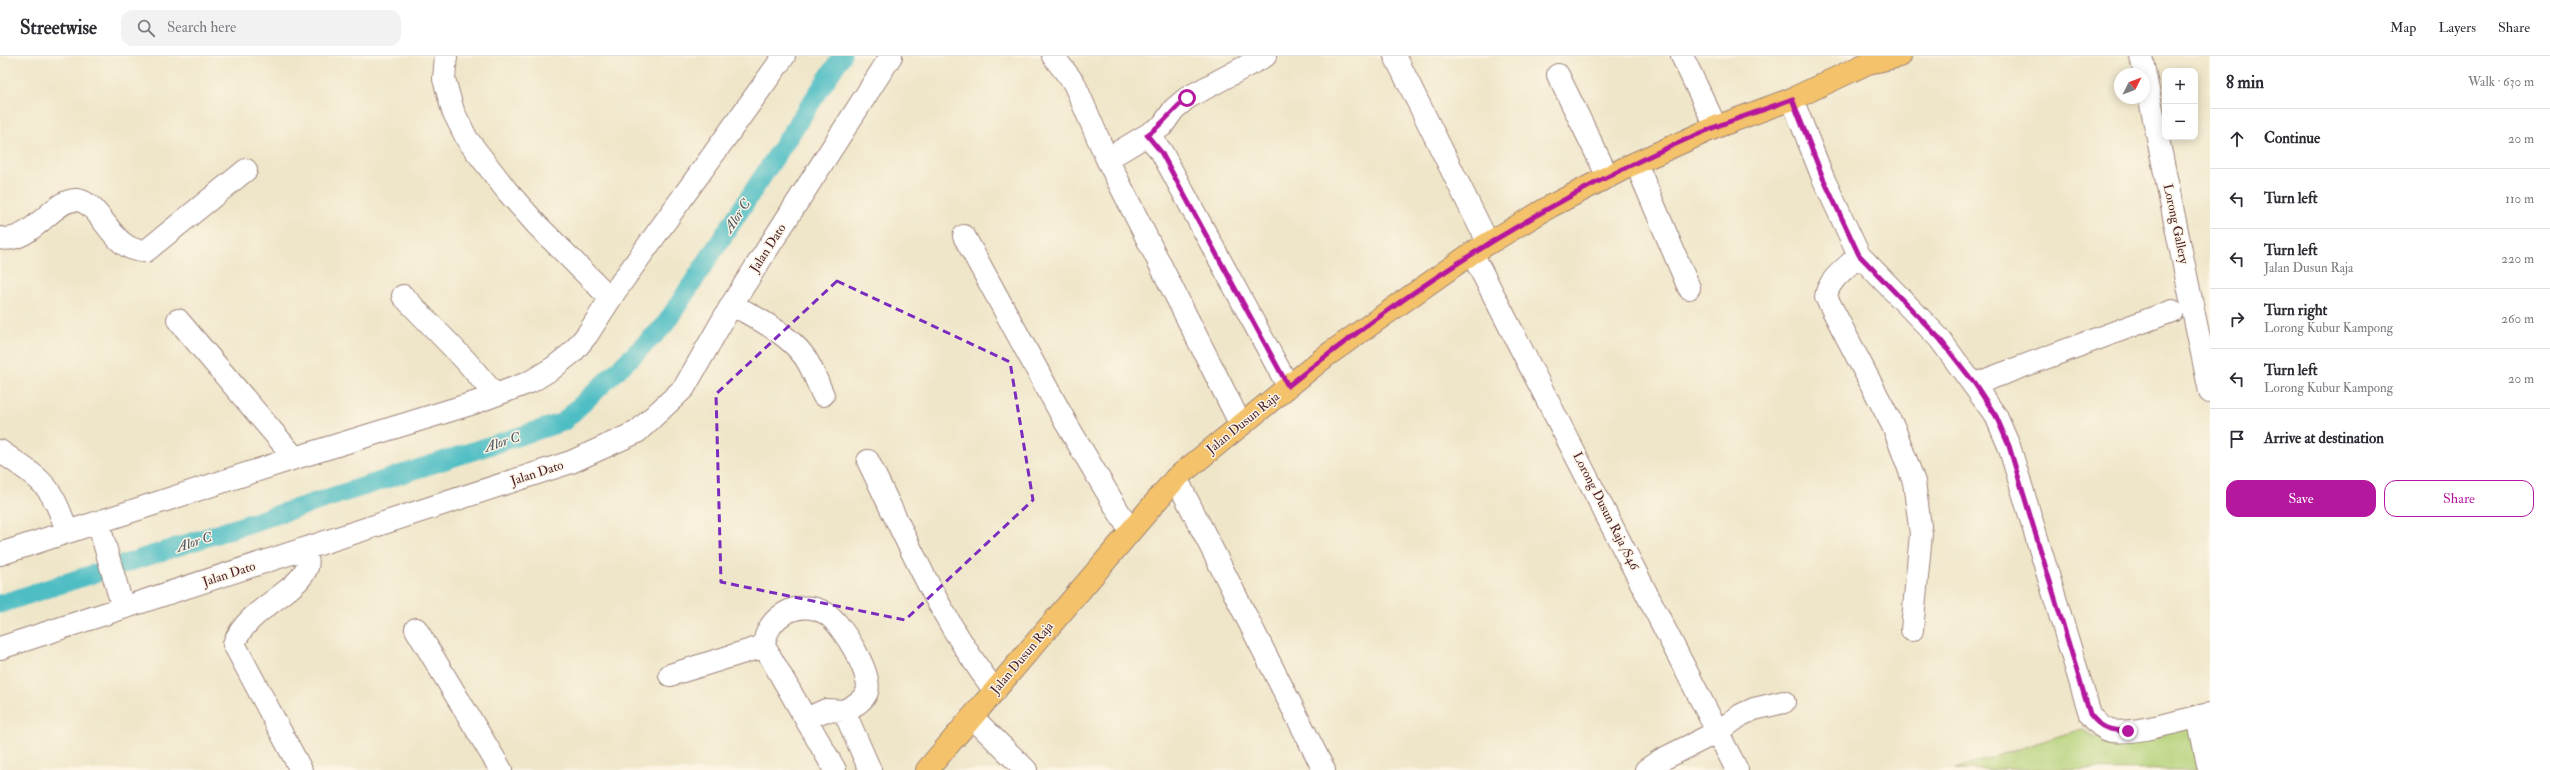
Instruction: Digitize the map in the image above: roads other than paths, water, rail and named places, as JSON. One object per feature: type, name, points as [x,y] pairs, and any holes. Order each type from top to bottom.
[{"type":"main road","name":"Jalan Dusun Raja","points":[[927,770],[973,718],[1176,478],[1326,356],[1480,248],[1608,177],[1716,127],[1792,99],[1866,58],[1900,56]]},
{"type":"street","points":[[446,56],[444,79],[453,110],[467,139],[506,191],[537,225],[610,298]]},
{"type":"street","points":[[0,554],[67,532],[99,527],[295,458],[495,395],[530,382],[553,368],[573,352],[587,335],[610,298],[784,56]]},
{"type":"street","name":"Jalan Dato","points":[[0,648],[571,462],[637,432],[684,388],[732,304],[891,56]]},
{"type":"street","points":[[1053,56],[1074,83],[1107,159],[1241,425]]},
{"type":"street","points":[[1107,159],[1162,126],[1174,109],[1187,98],[1265,56]]},
{"type":"street","name":"Lorong Dusun Raja /S46","points":[[1395,56],[1480,248],[1737,770]]},
{"type":"street","points":[[1682,56],[1716,127]]},
{"type":"street","name":"Lorong Gallery","points":[[2141,56],[2210,392]]},
{"type":"street","points":[[1558,75],[1608,177]]},
{"type":"street","points":[[1792,99],[1823,178],[1859,255],[1929,328],[1975,384],[1996,416],[2009,446],[2090,714],[2097,724],[2110,731],[2128,731],[2204,715],[2210,770]]},
{"type":"street","points":[[1147,135],[1161,152],[1288,386]]},
{"type":"street","points":[[1636,163],[1689,288]]},
{"type":"street","points":[[0,238],[13,239],[20,236],[65,203],[75,200],[87,203],[128,248],[146,251],[246,170]]},
{"type":"street","points":[[964,236],[1066,423],[1130,531]]},
{"type":"street","points":[[1859,255],[1832,282],[1827,289],[1826,297],[1894,428],[1914,482],[1921,534],[1912,630]]},
{"type":"street","points":[[403,296],[466,361],[495,395]]},
{"type":"street","points":[[732,304],[775,329],[791,342],[805,357],[823,395]]},
{"type":"street","points":[[1975,384],[2172,311]]},
{"type":"street","points":[[178,320],[295,458]]},
{"type":"street","points":[[0,451],[39,479],[51,492],[59,507],[67,532]]},
{"type":"street","points":[[868,460],[920,571],[956,636],[995,692]]},
{"type":"street","points":[[1176,478],[1324,770]]},
{"type":"street","points":[[99,527],[123,607]]},
{"type":"street","points":[[301,770],[234,644],[242,625],[290,586],[306,568],[308,562],[304,549]]},
{"type":"street","points":[[806,719],[826,710],[844,711],[864,697],[868,684],[856,653],[842,629],[828,614],[813,608],[787,611],[775,619],[768,628],[764,646],[835,770]]},
{"type":"street","points":[[416,629],[501,770]]},
{"type":"street","points":[[670,675],[764,646]]},
{"type":"street","points":[[1646,770],[1661,760],[1719,731],[1754,709],[1784,702]]},
{"type":"street","points":[[844,711],[870,770]]},
{"type":"street","points":[[973,718],[1026,770]]},
{"type":"waterway","name":"Alor C","points":[[0,604],[563,422],[664,326],[842,56]]}]
